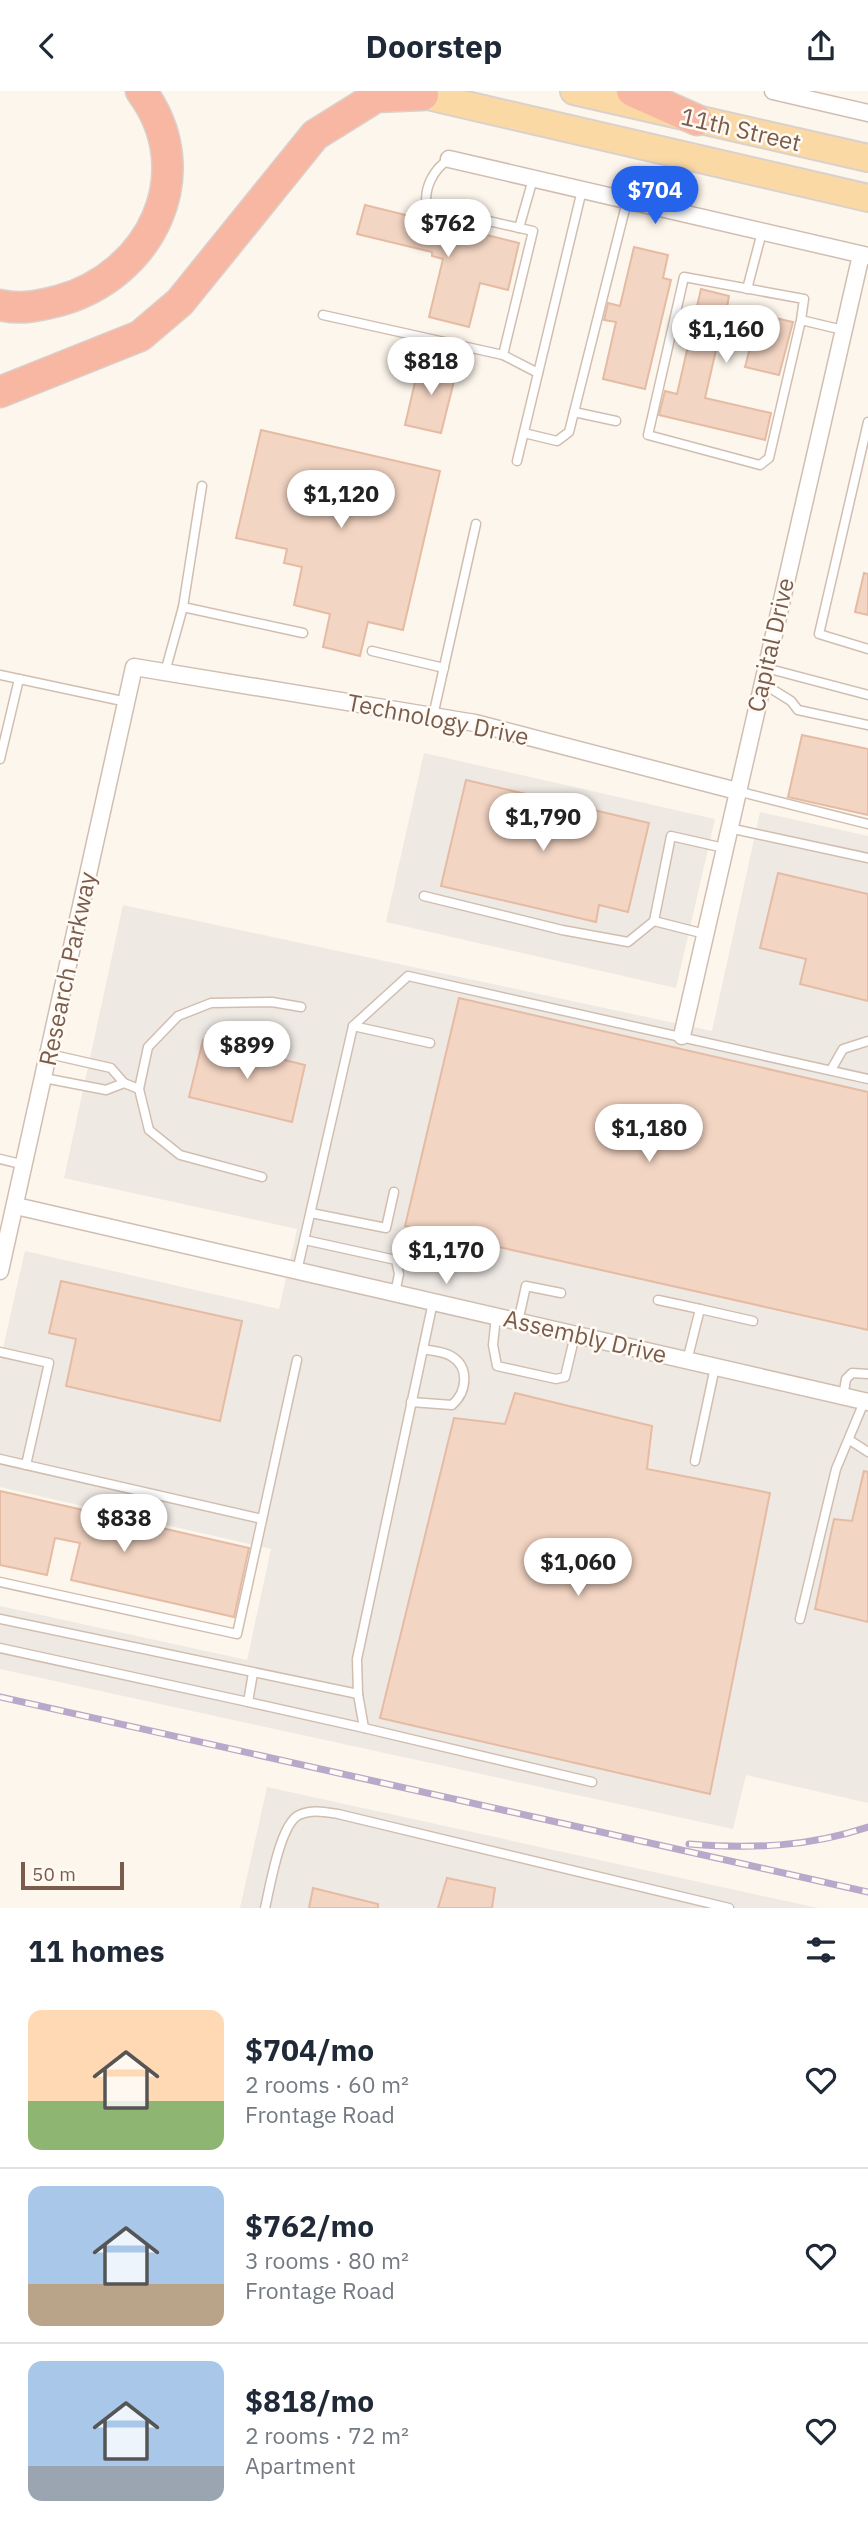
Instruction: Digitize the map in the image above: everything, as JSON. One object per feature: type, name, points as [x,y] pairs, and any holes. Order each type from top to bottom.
[{"type":"highway","points":[[0,305],[16,309],[79,295],[107,280],[134,258],[155,223],[167,185],[165,141],[141,91]]},
{"type":"highway","points":[[632,91],[697,120]]},
{"type":"highway","points":[[0,392],[140,336],[180,302],[315,135],[376,97],[414,93]]},
{"type":"main road","name":"11th Street","points":[[574,91],[868,158]]},
{"type":"main road","name":"11th Street","points":[[414,93],[868,198]]},
{"type":"street","points":[[773,91],[825,97],[868,113]]},
{"type":"street","points":[[449,159],[864,255]]},
{"type":"street","name":"Capital Drive","points":[[682,1036],[844,330],[864,255]]},
{"type":"street","name":"Technology Drive","points":[[135,667],[475,723],[737,791]]},
{"type":"street","name":"Research Parkway","points":[[0,1271],[135,667]]},
{"type":"street","name":"Assembly Drive","points":[[16,1206],[866,1402]]},
{"type":"lane","points":[[449,159],[434,174],[426,199],[428,207],[533,232],[503,355]]},
{"type":"lane","points":[[519,228],[533,179]]},
{"type":"lane","points":[[517,461],[582,190]]},
{"type":"lane","points":[[524,433],[557,441],[565,438],[574,412],[627,201]]},
{"type":"lane","points":[[747,289],[762,232]]},
{"type":"lane","points":[[684,277],[804,299],[801,320],[769,458],[760,465],[648,435],[684,277]]},
{"type":"lane","points":[[323,315],[503,355],[537,373]]},
{"type":"lane","points":[[801,320],[844,330]]},
{"type":"lane","points":[[574,412],[616,421]]},
{"type":"lane","points":[[868,422],[819,634],[868,649]]},
{"type":"lane","points":[[165,672],[183,607],[202,486]]},
{"type":"lane","points":[[433,716],[476,524]]},
{"type":"lane","points":[[183,607],[303,633]]},
{"type":"lane","points":[[372,651],[444,668]]},
{"type":"lane","points":[[0,675],[127,702]]},
{"type":"lane","points":[[764,676],[868,695]]},
{"type":"lane","points":[[764,676],[792,701],[798,710],[868,725]]},
{"type":"lane","points":[[0,759],[19,679]]},
{"type":"lane","points":[[737,791],[868,824]]},
{"type":"lane","points":[[729,828],[868,858]]},
{"type":"lane","points":[[424,896],[562,930],[628,942],[654,921],[671,836],[724,848]]},
{"type":"lane","points":[[654,921],[705,934]]},
{"type":"lane","points":[[297,1271],[353,1026],[408,976],[868,1079]]},
{"type":"lane","points":[[262,1177],[180,1155],[149,1130],[139,1089],[148,1047],[178,1016],[211,1003],[272,1003],[301,1007]]},
{"type":"lane","points":[[353,1026],[430,1043]]},
{"type":"lane","points":[[831,1070],[843,1049],[868,1041]]},
{"type":"lane","points":[[49,1054],[111,1068],[124,1083],[139,1089]]},
{"type":"lane","points":[[44,1078],[106,1090],[124,1083]]},
{"type":"lane","points":[[0,1159],[25,1165]]},
{"type":"lane","points":[[311,1213],[386,1228],[394,1192]]},
{"type":"lane","points":[[305,1240],[396,1260],[399,1274],[395,1293]]},
{"type":"lane","points":[[518,1322],[526,1286],[561,1293]]},
{"type":"lane","points":[[658,1300],[753,1321]]},
{"type":"lane","points":[[364,1728],[358,1694],[357,1659],[433,1302]]},
{"type":"lane","points":[[687,1361],[699,1309]]},
{"type":"lane","points":[[496,1317],[493,1345],[497,1366],[556,1379],[565,1377],[575,1335]]},
{"type":"lane","points":[[411,1402],[444,1407],[452,1405],[463,1391],[465,1380],[458,1361],[448,1354],[423,1349]]},
{"type":"lane","points":[[0,1352],[49,1363],[26,1465]]},
{"type":"lane","points":[[0,1582],[237,1634],[297,1360]]},
{"type":"lane","points":[[695,1461],[715,1367]]},
{"type":"lane","points":[[843,1397],[846,1379],[852,1373],[868,1374]]},
{"type":"lane","points":[[800,1619],[836,1469],[851,1441],[866,1402]]},
{"type":"lane","points":[[851,1441],[868,1452]]},
{"type":"lane","points":[[0,1459],[262,1519]]},
{"type":"lane","points":[[0,1619],[358,1694]]},
{"type":"lane","points":[[0,1648],[592,1781]]},
{"type":"lane","points":[[248,1702],[253,1673]]},
{"type":"lane","points":[[265,1908],[287,1826],[297,1815],[313,1811],[338,1814],[729,1908]]},
{"type":"shaded area","points":[[424,753],[715,819],[676,988],[386,922]]},
{"type":"shaded area","points":[[760,812],[868,836],[868,1803],[746,1775],[733,1829],[0,1669],[0,1606],[247,1660],[271,1549],[0,1487],[0,1361],[25,1251],[279,1309],[297,1229],[64,1178],[123,905],[712,1031]]},
{"type":"shaded area","points":[[267,1787],[818,1908],[240,1908]]},
{"type":"building","points":[[365,205],[519,243],[508,290],[480,283],[469,327],[429,317],[443,259],[432,256],[432,252],[357,234]]},
{"type":"building","points":[[634,247],[668,255],[663,278],[671,280],[645,389],[603,379],[616,322],[604,320],[608,303],[620,306]]},
{"type":"building","points":[[701,289],[729,296],[727,307],[793,322],[779,375],[745,367],[751,344],[719,337],[705,398],[771,413],[765,440],[659,415],[665,391],[677,394]]},
{"type":"building","points":[[420,361],[457,369],[441,433],[405,425]]},
{"type":"building","points":[[261,430],[440,471],[403,630],[368,622],[360,656],[323,647],[330,614],[294,605],[302,567],[284,563],[287,549],[236,538]]},
{"type":"building","points":[[864,573],[868,574],[868,615],[855,612]]},
{"type":"building","points":[[802,735],[868,749],[868,815],[788,797]]},
{"type":"building","points":[[466,780],[649,823],[628,912],[599,905],[596,922],[441,886]]},
{"type":"building","points":[[778,873],[868,894],[868,1001],[800,984],[806,959],[760,948]]},
{"type":"building","points":[[459,998],[868,1092],[868,1330],[405,1226]]},
{"type":"building","points":[[203,1040],[305,1065],[292,1122],[189,1097]]},
{"type":"building","points":[[61,1281],[242,1321],[220,1421],[66,1386],[76,1339],[49,1333]]},
{"type":"building","points":[[515,1393],[652,1426],[647,1469],[770,1493],[710,1794],[380,1718],[454,1418],[505,1424]]},
{"type":"building","points":[[864,1471],[868,1472],[868,1622],[815,1609],[834,1519],[852,1521]]},
{"type":"building","points":[[0,1491],[249,1548],[234,1617],[71,1580],[80,1543],[55,1538],[47,1575],[0,1565]]},
{"type":"building","points":[[447,1878],[495,1888],[492,1908],[438,1908]]},
{"type":"building","points":[[313,1888],[378,1904],[378,1908],[309,1908]]},
{"type":"railway","points":[[0,1697],[868,1892]]},
{"type":"railway","points":[[689,1844],[780,1845],[824,1839],[868,1827]]}]
